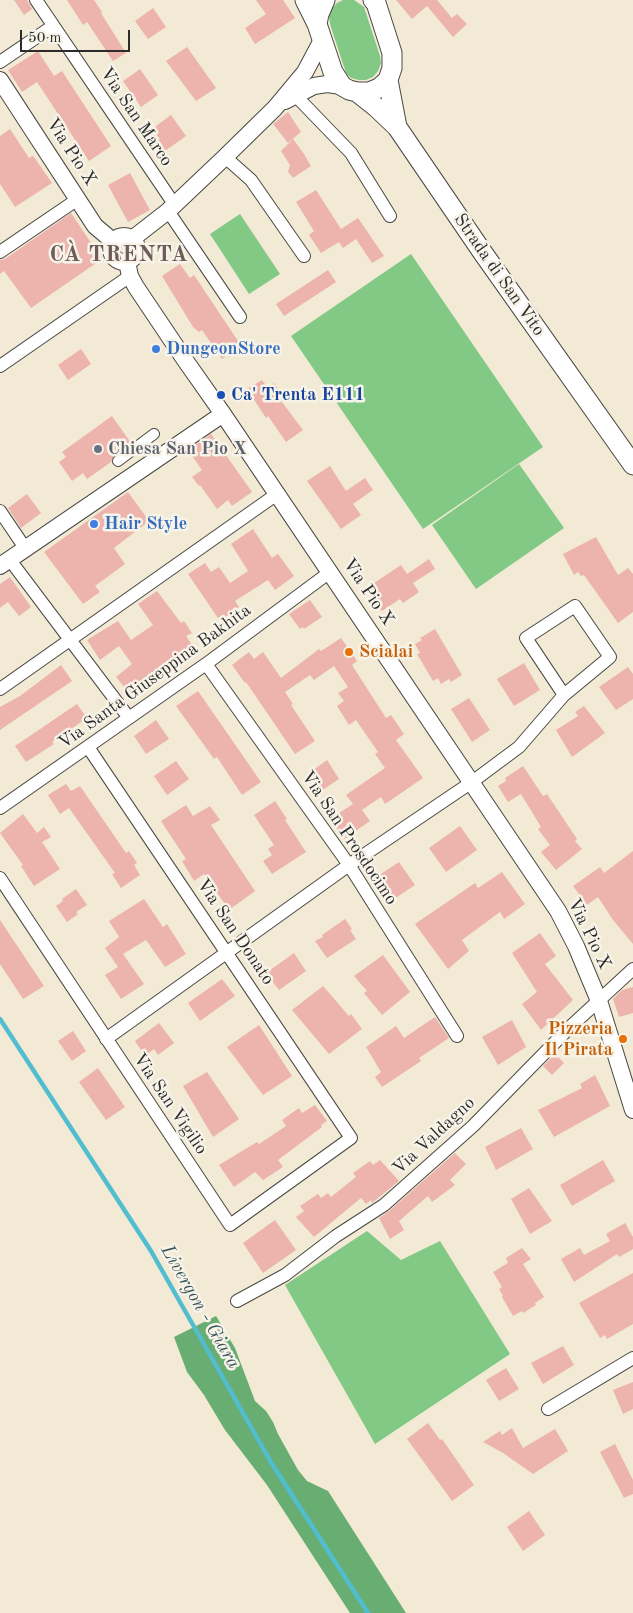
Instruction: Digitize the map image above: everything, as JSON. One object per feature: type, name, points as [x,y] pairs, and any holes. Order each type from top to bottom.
[{"type":"main road","points":[[305,0],[320,32],[333,72],[349,89],[369,92],[379,88],[388,80]]},
{"type":"main road","points":[[320,32],[319,14],[325,0]]},
{"type":"main road","points":[[376,1],[392,53],[392,68],[388,80],[396,126]]},
{"type":"main road","name":"Strada di San Vito","points":[[349,89],[376,106],[396,126],[633,465]]},
{"type":"street","name":"Via San Marco","points":[[36,0],[171,207],[240,317]]},
{"type":"street","points":[[0,62],[53,26]]},
{"type":"street","points":[[132,239],[171,207],[275,108],[305,72],[320,32]]},
{"type":"street","name":"Via Pio X","points":[[0,80],[95,226],[114,242],[111,249],[113,256],[128,269],[185,360],[558,911],[576,946],[599,1001],[633,1109]]},
{"type":"street","points":[[275,108],[314,86],[326,84],[349,89]]},
{"type":"street","points":[[295,95],[351,153],[390,216]]},
{"type":"street","points":[[225,157],[251,180],[304,256]]},
{"type":"street","points":[[0,252],[78,199]]},
{"type":"street","points":[[0,366],[128,269],[138,250],[137,246],[132,239],[123,236],[114,242]]},
{"type":"street","points":[[128,718],[69,640],[5,563],[223,414]]},
{"type":"street","points":[[118,461],[154,434]]},
{"type":"street","points":[[0,689],[277,494]]},
{"type":"street","points":[[0,511],[25,548]]},
{"type":"street","name":"Via Santa Giuseppina Bakhita","points":[[0,808],[206,664],[330,572]]},
{"type":"street","points":[[106,1040],[348,866],[472,782],[519,747],[564,695],[610,657],[574,606],[526,638],[564,695]]},
{"type":"street","name":"Via San Prosdocimo","points":[[206,664],[348,866],[457,1036]]},
{"type":"street","name":"Via San Donato","points":[[88,747],[351,1138]]},
{"type":"street","name":"Via San Vigilio","points":[[0,878],[230,1225],[351,1138]]},
{"type":"street","name":"Via Valdagno","points":[[237,1301],[285,1275],[336,1236],[384,1205],[473,1126],[499,1098],[633,970]]},
{"type":"street","points":[[548,1409],[633,1358]]},
{"type":"green space","points":[[343,0],[354,0],[364,7],[380,56],[381,63],[378,71],[373,77],[366,80],[351,78],[346,73],[330,24],[329,16],[331,9]]},
{"type":"green space","points":[[240,214],[280,274],[249,294],[210,234]]},
{"type":"green space","points":[[411,254],[543,447],[423,529],[291,336]]},
{"type":"green space","points":[[519,464],[564,528],[476,589],[432,525]]},
{"type":"green space","points":[[367,1231],[401,1260],[440,1241],[510,1354],[375,1444],[285,1285]]},
{"type":"green space","points":[[216,1316],[235,1348],[255,1401],[266,1411],[273,1422],[298,1470],[307,1481],[328,1491],[406,1613],[350,1613],[267,1485],[225,1430],[204,1395],[187,1372],[174,1337]]},
{"type":"building","points":[[14,0],[27,0],[32,9],[24,15]]},
{"type":"building","points":[[67,0],[94,0],[126,53],[113,61],[87,22],[83,25]]},
{"type":"building","points":[[256,0],[283,0],[295,18],[255,44],[245,28],[266,14]]},
{"type":"building","points":[[396,0],[437,0],[452,18],[457,14],[467,24],[453,37],[427,6],[412,19]]},
{"type":"building","points":[[153,8],[166,27],[148,39],[135,21]]},
{"type":"building","points":[[187,47],[216,88],[196,101],[166,61]]},
{"type":"building","points":[[38,51],[54,76],[62,71],[111,146],[89,161],[37,82],[22,92],[8,70]]},
{"type":"building","points":[[140,69],[158,95],[141,107],[123,81]]},
{"type":"building","points":[[288,112],[301,132],[288,143],[273,124]]},
{"type":"building","points":[[171,115],[186,136],[158,156],[151,146],[160,139],[152,129]]},
{"type":"building","points":[[10,129],[29,158],[34,157],[52,183],[15,207],[0,184],[0,136]]},
{"type":"building","points":[[293,139],[311,166],[293,178],[288,172],[290,165],[281,151]]},
{"type":"building","points":[[130,173],[150,210],[128,222],[108,185]]},
{"type":"building","points":[[316,190],[341,229],[358,218],[384,256],[372,263],[356,239],[343,248],[339,242],[321,253],[309,235],[314,231],[296,202]]},
{"type":"building","points":[[71,213],[102,259],[31,308],[4,271],[0,274],[0,260],[5,259]]},
{"type":"building","points":[[180,264],[190,278],[194,275],[242,347],[228,357],[227,355],[222,359],[202,330],[199,332],[193,327],[162,276]]},
{"type":"building","points":[[328,270],[336,282],[284,316],[276,304]]},
{"type":"building","points":[[81,349],[91,364],[68,380],[58,365]]},
{"type":"building","points":[[262,380],[268,388],[274,383],[283,395],[279,398],[303,430],[286,442],[268,416],[266,418],[247,389]]},
{"type":"building","name":"Chiesa San Pio X","points":[[112,416],[131,443],[114,456],[111,462],[87,479],[83,473],[72,481],[59,462],[66,457],[62,452]]},
{"type":"building","points":[[211,434],[252,492],[232,506],[228,500],[217,509],[192,477],[202,470],[188,450]]},
{"type":"building","points":[[330,466],[346,491],[365,478],[373,490],[353,504],[361,515],[341,529],[307,481]]},
{"type":"building","points":[[128,492],[149,521],[114,548],[125,564],[95,586],[100,592],[83,604],[44,552]]},
{"type":"building","points":[[27,494],[41,513],[21,528],[8,508]]},
{"type":"building","points":[[253,529],[272,558],[278,554],[294,576],[275,590],[268,580],[235,601],[239,607],[220,621],[188,574],[205,563],[211,572],[219,567],[230,583],[248,571],[231,544]]},
{"type":"building","points":[[596,537],[618,575],[628,568],[633,574],[633,612],[618,623],[584,575],[581,576],[578,572],[574,575],[563,554]]},
{"type":"building","points":[[429,559],[435,569],[413,583],[419,592],[403,603],[400,599],[382,611],[365,589],[401,565],[407,574]]},
{"type":"building","points":[[10,577],[31,607],[19,616],[8,602],[0,608],[0,584]]},
{"type":"building","points":[[157,591],[181,623],[184,621],[192,633],[186,636],[192,645],[149,675],[155,682],[134,699],[116,677],[132,664],[119,646],[100,660],[87,640],[118,621],[131,640],[153,625],[138,604]]},
{"type":"building","points":[[310,600],[322,617],[304,629],[303,627],[300,629],[289,614]]},
{"type":"building","points":[[435,629],[462,675],[451,682],[449,679],[441,684],[438,678],[433,681],[417,654],[420,653],[415,644],[422,640],[420,638]]},
{"type":"building","points":[[341,638],[357,661],[352,665],[386,718],[391,715],[404,734],[396,740],[423,778],[385,804],[381,797],[362,810],[370,821],[344,839],[330,819],[353,804],[346,795],[385,768],[375,754],[378,752],[356,720],[349,725],[337,706],[344,701],[338,693],[348,687],[334,666],[314,680],[310,675],[285,692],[293,704],[291,705],[315,741],[295,754],[246,682],[232,665],[249,652],[254,659],[263,652],[281,678],[319,649],[321,651]]},
{"type":"building","points":[[524,663],[540,690],[514,706],[497,679]]},
{"type":"building","points":[[61,665],[72,681],[0,730],[0,707],[20,696]]},
{"type":"building","points":[[628,667],[633,674],[633,699],[616,710],[599,687]]},
{"type":"building","points":[[198,691],[261,782],[242,795],[217,757],[214,759],[176,706]]},
{"type":"building","points":[[469,698],[490,730],[472,742],[451,709]]},
{"type":"building","points":[[77,704],[87,718],[52,742],[54,744],[26,762],[15,746]]},
{"type":"building","points":[[584,706],[605,733],[572,757],[556,730],[578,716],[575,712]]},
{"type":"building","points":[[156,720],[169,739],[146,754],[134,736]]},
{"type":"building","points":[[327,760],[339,779],[321,791],[309,773]]},
{"type":"building","points":[[176,761],[189,779],[167,795],[154,776]]},
{"type":"building","points":[[523,766],[543,796],[547,794],[577,839],[575,841],[582,849],[556,870],[541,852],[550,845],[538,829],[541,827],[521,794],[508,802],[498,786],[506,781],[505,778]]},
{"type":"building","points":[[66,784],[71,791],[80,786],[126,853],[129,851],[137,863],[134,865],[140,875],[121,888],[112,874],[115,873],[69,808],[60,814],[48,795]]},
{"type":"building","points":[[275,801],[306,852],[272,874],[263,861],[272,855],[268,849],[274,845],[254,815]]},
{"type":"building","points":[[186,805],[193,816],[210,806],[220,820],[211,825],[255,891],[229,910],[204,874],[194,881],[182,861],[186,859],[161,821]]},
{"type":"building","points":[[23,814],[37,833],[44,827],[51,837],[42,842],[60,869],[34,886],[21,866],[23,865],[0,833]]},
{"type":"building","points":[[460,826],[477,850],[446,872],[429,848]]},
{"type":"building","points":[[633,851],[633,944],[613,920],[598,897],[587,905],[573,886],[600,867],[604,873]]},
{"type":"building","points":[[399,862],[415,885],[388,903],[372,880]]},
{"type":"building","points":[[502,872],[525,904],[504,919],[500,912],[462,940],[469,951],[448,969],[415,924],[475,883],[478,888]]},
{"type":"building","points":[[76,889],[87,905],[76,912],[78,914],[67,922],[56,906]]},
{"type":"building","points":[[144,899],[163,927],[167,924],[186,954],[165,967],[146,940],[123,954],[144,984],[121,999],[105,975],[118,967],[105,948],[119,937],[109,921]]},
{"type":"building","points":[[345,919],[356,939],[327,958],[315,941],[323,937],[322,935]]},
{"type":"building","points":[[0,920],[44,986],[23,999],[0,964]]},
{"type":"building","points":[[540,933],[556,956],[545,964],[573,1000],[541,1030],[522,1004],[537,992],[512,953]]},
{"type":"building","points":[[294,953],[306,971],[279,990],[266,973]]},
{"type":"building","points":[[383,955],[410,992],[382,1015],[364,993],[367,991],[354,976]]},
{"type":"building","points":[[222,979],[235,996],[200,1021],[188,1003]]},
{"type":"building","points":[[323,986],[349,1016],[351,1014],[362,1029],[329,1054],[292,1010]]},
{"type":"building","points":[[633,987],[633,1013],[619,1017],[613,999],[622,990]]},
{"type":"building","points":[[435,1017],[449,1038],[419,1058],[421,1061],[382,1087],[375,1077],[381,1072],[366,1047],[396,1026],[404,1038]]},
{"type":"building","points":[[512,1020],[526,1047],[498,1065],[482,1037]]},
{"type":"building","points":[[159,1023],[174,1043],[158,1055],[154,1049],[145,1056],[135,1041]]},
{"type":"building","points":[[259,1025],[292,1076],[263,1095],[227,1047]]},
{"type":"building","points":[[73,1031],[86,1051],[72,1061],[58,1041]]},
{"type":"building","points":[[555,1054],[564,1063],[552,1075],[543,1066]]},
{"type":"building","points":[[98,1068],[125,1107],[106,1120],[79,1082]]},
{"type":"building","points":[[207,1072],[239,1119],[213,1137],[183,1086]]},
{"type":"building","points":[[595,1075],[610,1106],[554,1137],[538,1110],[582,1088],[580,1084]]},
{"type":"building","points":[[315,1105],[327,1121],[321,1125],[322,1127],[278,1160],[283,1167],[263,1180],[255,1172],[234,1187],[219,1165],[257,1142],[259,1144],[286,1126],[282,1120],[299,1108],[302,1113]]},
{"type":"building","points":[[521,1128],[533,1149],[496,1170],[485,1147]]},
{"type":"building","points":[[455,1153],[466,1164],[450,1180],[455,1185],[432,1202],[428,1196],[399,1221],[404,1230],[390,1239],[379,1218]]},
{"type":"building","points":[[380,1160],[399,1181],[372,1203],[371,1200],[366,1204],[361,1198],[314,1237],[296,1217],[304,1211],[300,1206],[318,1194],[321,1198],[328,1193],[331,1197],[356,1177],[353,1173],[370,1161],[373,1165]]},
{"type":"building","points":[[603,1160],[615,1181],[572,1206],[560,1185]]},
{"type":"building","points":[[529,1188],[552,1221],[530,1234],[511,1199]]},
{"type":"building","points":[[275,1220],[296,1250],[263,1273],[243,1243]]},
{"type":"building","points":[[625,1223],[633,1237],[633,1249],[619,1257],[617,1254],[574,1282],[561,1259],[580,1248],[584,1255],[610,1241],[606,1234]]},
{"type":"building","points":[[522,1248],[531,1259],[523,1264],[544,1297],[535,1303],[536,1305],[523,1313],[522,1311],[513,1316],[502,1297],[499,1289],[502,1287],[493,1272],[508,1263],[506,1258]]},
{"type":"building","points":[[633,1273],[633,1324],[607,1339],[605,1335],[600,1338],[579,1303]]},
{"type":"building","points":[[563,1346],[574,1365],[543,1384],[531,1363]]},
{"type":"building","points":[[506,1368],[519,1389],[499,1401],[486,1380]]},
{"type":"building","points":[[633,1382],[633,1409],[623,1414],[613,1390]]},
{"type":"building","points":[[428,1423],[440,1440],[442,1439],[474,1485],[452,1501],[407,1439]]},
{"type":"building","points":[[512,1428],[523,1448],[555,1429],[568,1451],[533,1474],[503,1453],[483,1442],[500,1431],[502,1435]]},
{"type":"building","points":[[615,1444],[633,1480],[633,1494],[624,1498],[600,1452]]},
{"type":"building","points":[[529,1511],[545,1535],[523,1551],[507,1527]]},
{"type":"waterway","name":"Livergon - Giara","points":[[0,1019],[151,1251],[272,1464],[368,1613]]},
{"type":"place","name":"DungeonStore","points":[[156,349]]},
{"type":"place","name":"Ca' Trenta E111","points":[[221,395]]},
{"type":"place","name":"Chiesa San Pio X","points":[[98,449]]},
{"type":"place","name":"Hair Style","points":[[94,524]]},
{"type":"place","name":"Scialai","points":[[349,652]]},
{"type":"place","name":"Pizzeria Il Pirata","points":[[623,1039]]},
{"type":"district","name":"CÀ TRENTA","points":[[119,255]]}]
